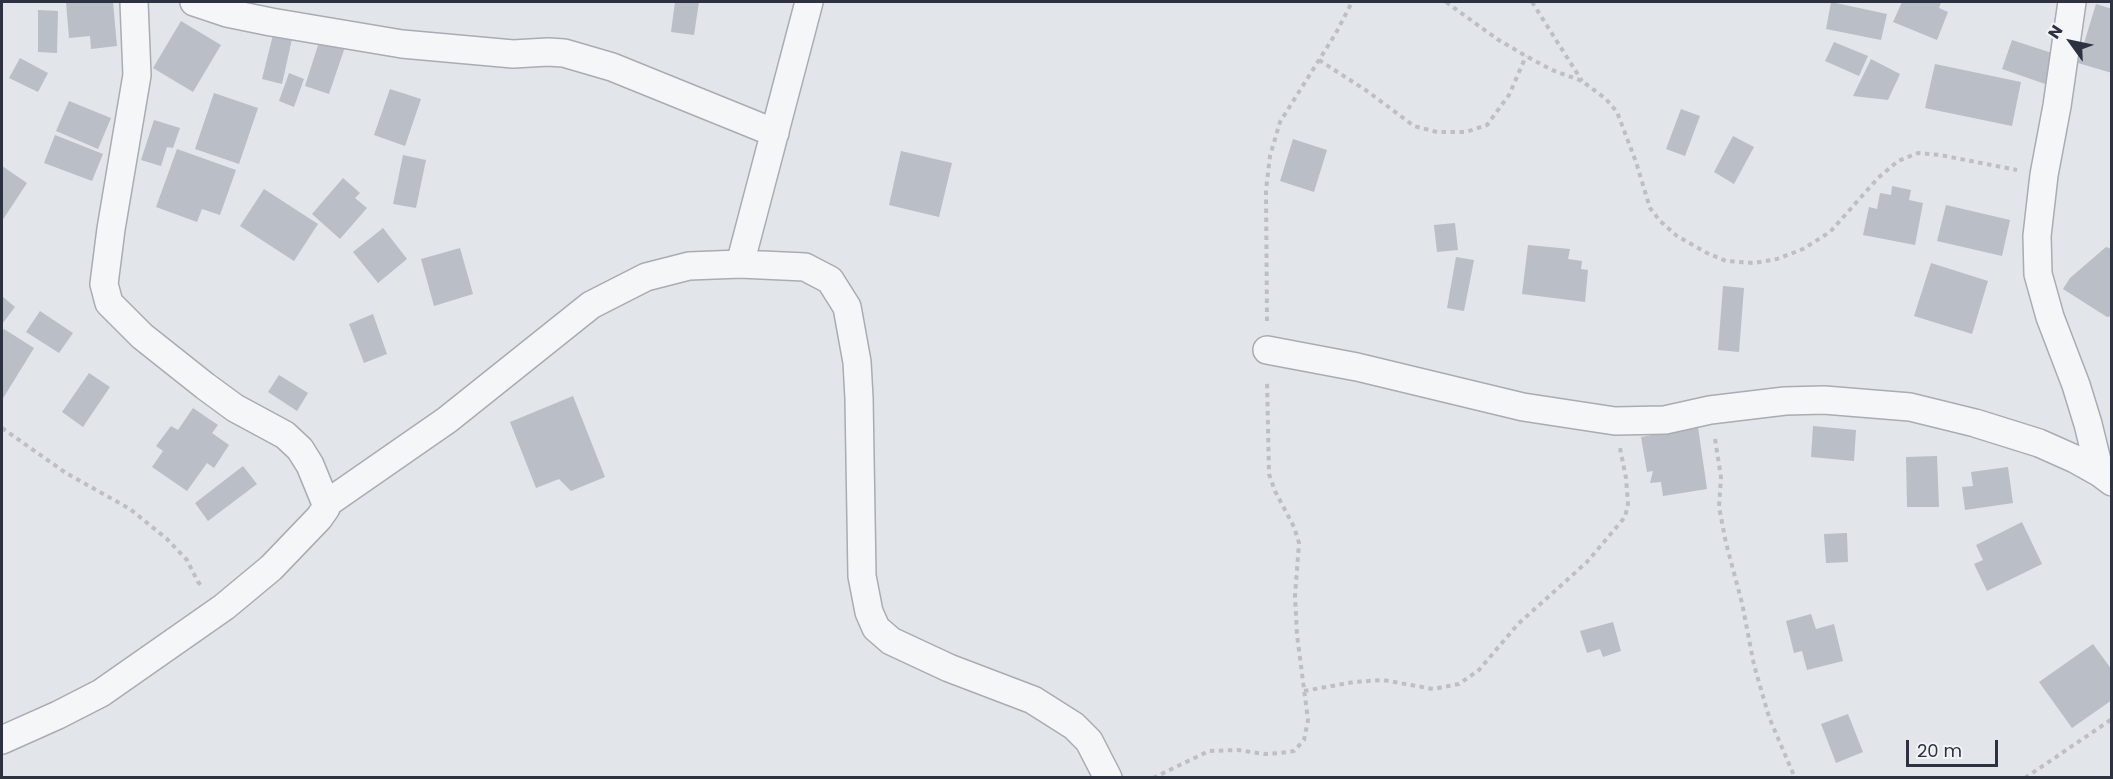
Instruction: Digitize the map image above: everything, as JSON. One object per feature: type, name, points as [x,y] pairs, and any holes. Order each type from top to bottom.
[{"type":"street","points":[[134,2],[138,75],[111,229],[104,284],[109,303],[142,336],[204,386],[235,408],[285,435],[300,449],[310,465],[326,504]]},
{"type":"street","points":[[194,2],[227,13],[271,22],[402,44],[513,54],[564,53],[612,67],[775,133]]},
{"type":"street","points":[[740,264],[809,2]]},
{"type":"street","points":[[2072,2],[2057,106],[2044,175],[2037,237],[2038,274],[2050,318],[2076,385],[2106,478]]},
{"type":"street","points":[[2,740],[101,693],[224,607],[272,568],[319,518],[326,504],[447,420],[591,306],[646,277],[689,266],[740,264],[805,267],[830,280],[847,307],[857,362],[862,576],[869,612],[876,628],[891,641],[949,669],[1033,700],[1065,721],[1089,741],[1108,777]]},
{"type":"street","points":[[1268,350],[1357,367],[1523,407],[1615,421],[1665,420],[1710,411],[1785,401],[1824,400],[1910,407],[1975,423],[2039,443],[2075,459],[2106,478]]},
{"type":"path","points":[[1153,777],[1209,751],[1238,750],[1264,754],[1294,751],[1304,740],[1308,720],[1296,625],[1295,596],[1299,543],[1269,474],[1266,190],[1270,156],[1280,122],[1336,33],[1352,2]]},
{"type":"path","points":[[1446,2],[1497,39],[1552,70],[1582,81],[1606,99],[1617,112],[1650,208],[1660,221],[1677,236],[1726,261],[1754,263],[1777,259],[1803,249],[1830,232],[1878,178],[1898,161],[1918,153],[1940,155],[2044,175]]},
{"type":"path","points":[[1532,2],[1582,81]]},
{"type":"path","points":[[1319,60],[1367,91],[1414,126],[1437,132],[1466,132],[1487,125],[1509,95],[1526,56]]},
{"type":"path","points":[[1710,411],[1721,477],[1719,507],[1754,665],[1769,717],[1795,777]]},
{"type":"path","points":[[1304,691],[1354,682],[1383,680],[1433,689],[1459,684],[1479,670],[1518,624],[1587,562],[1625,518],[1628,504],[1626,478],[1615,421]]},
{"type":"path","points":[[2,428],[66,473],[130,509],[167,539],[187,560],[198,582],[224,607]]},
{"type":"path","points":[[2025,777],[2112,719]]},
{"type":"building","points":[[66,2],[113,2],[117,46],[91,49],[90,36],[69,38]]},
{"type":"building","points":[[675,2],[699,2],[694,35],[671,32]]},
{"type":"building","points":[[1831,2],[1887,14],[1881,40],[1826,29]]},
{"type":"building","points":[[1902,2],[1941,2],[1939,8],[1948,12],[1937,40],[1893,22]]},
{"type":"building","points":[[2096,4],[2112,9],[2112,73],[2078,63]]},
{"type":"building","points":[[38,10],[58,11],[57,53],[38,52]]},
{"type":"building","points":[[181,21],[221,45],[193,92],[153,68]]},
{"type":"building","points":[[273,35],[292,39],[282,84],[262,79]]},
{"type":"building","points":[[320,39],[345,47],[329,94],[305,86]]},
{"type":"building","points":[[2012,40],[2058,55],[2048,85],[2002,69]]},
{"type":"building","points":[[1834,42],[1868,56],[1859,76],[1825,61]]},
{"type":"building","points":[[20,58],[48,73],[38,92],[9,78]]},
{"type":"building","points":[[1871,59],[1900,74],[1888,100],[1853,96]]},
{"type":"building","points":[[1935,64],[2021,82],[2012,126],[1925,108]]},
{"type":"building","points":[[289,73],[304,79],[294,107],[279,101]]},
{"type":"building","points":[[390,89],[421,99],[405,146],[374,135]]},
{"type":"building","points":[[214,93],[258,108],[239,164],[195,149]]},
{"type":"building","points":[[69,101],[111,118],[98,149],[56,131]]},
{"type":"building","points":[[1681,109],[1700,116],[1685,156],[1666,149]]},
{"type":"building","points":[[154,120],[180,128],[173,148],[167,147],[161,166],[141,160]]},
{"type":"building","points":[[55,135],[103,154],[92,181],[44,163]]},
{"type":"building","points":[[1733,136],[1754,147],[1734,184],[1714,172]]},
{"type":"building","points":[[1293,139],[1327,150],[1314,192],[1280,181]]},
{"type":"building","points":[[177,149],[236,170],[220,215],[202,209],[197,222],[156,207]]},
{"type":"building","points":[[901,151],[952,163],[939,217],[889,205]]},
{"type":"building","points":[[403,155],[426,160],[416,208],[393,204]]},
{"type":"building","points":[[2,166],[27,183],[2,221]]},
{"type":"building","points":[[343,178],[360,193],[355,198],[367,208],[340,239],[312,214]]},
{"type":"building","points":[[1892,186],[1911,190],[1909,200],[1923,203],[1915,245],[1863,235],[1869,207],[1877,209],[1880,193],[1891,195]]},
{"type":"building","points":[[264,189],[318,224],[294,261],[240,226]]},
{"type":"building","points":[[1946,205],[2010,220],[2002,256],[1937,241]]},
{"type":"building","points":[[1455,223],[1458,250],[1437,252],[1434,225]]},
{"type":"building","points":[[383,228],[407,259],[378,283],[353,252]]},
{"type":"building","points":[[1528,245],[1570,249],[1568,259],[1582,261],[1581,269],[1588,270],[1585,302],[1522,294]]},
{"type":"building","points":[[2106,247],[2112,249],[2112,316],[2107,317],[2063,289],[2070,278]]},
{"type":"building","points":[[460,248],[473,294],[434,306],[421,259]]},
{"type":"building","points":[[1456,257],[1474,260],[1464,311],[1447,308]]},
{"type":"building","points":[[1931,263],[1988,281],[1972,334],[1914,316]]},
{"type":"building","points":[[1723,286],[1744,288],[1739,352],[1718,350]]},
{"type":"building","points":[[2,296],[15,307],[2,324]]},
{"type":"building","points":[[40,311],[73,333],[59,353],[26,332]]},
{"type":"building","points":[[373,314],[387,354],[364,363],[349,324]]},
{"type":"building","points":[[4,329],[34,348],[2,400],[2,332]]},
{"type":"building","points":[[89,373],[110,387],[83,427],[62,412]]},
{"type":"building","points":[[279,375],[308,393],[297,411],[268,392]]},
{"type":"building","points":[[573,396],[605,477],[571,491],[559,479],[536,488],[510,422]]},
{"type":"building","points":[[193,408],[218,425],[212,433],[229,445],[214,468],[207,463],[187,491],[152,467],[163,451],[156,446],[171,426],[178,430]]},
{"type":"building","points":[[1813,426],[1856,430],[1854,461],[1811,457]]},
{"type":"building","points":[[1698,427],[1707,489],[1663,496],[1661,482],[1650,483],[1653,471],[1647,472],[1641,437]]},
{"type":"building","points":[[1937,456],[1939,507],[1907,507],[1906,457]]},
{"type":"building","points":[[243,466],[257,484],[208,521],[195,503]]},
{"type":"building","points":[[2008,467],[2013,503],[1965,510],[1962,487],[1973,486],[1971,472]]},
{"type":"building","points":[[2022,522],[2042,564],[1987,591],[1974,564],[1983,560],[1976,545]]},
{"type":"building","points":[[1847,533],[1848,562],[1826,563],[1824,534]]},
{"type":"building","points":[[1811,614],[1816,629],[1834,624],[1843,661],[1807,670],[1802,651],[1794,653],[1786,621]]},
{"type":"building","points":[[1613,622],[1621,651],[1603,657],[1600,649],[1587,653],[1580,631]]},
{"type":"building","points":[[2093,644],[2112,670],[2112,700],[2072,728],[2039,682]]},
{"type":"building","points":[[1848,714],[1863,752],[1836,763],[1821,724]]}]
